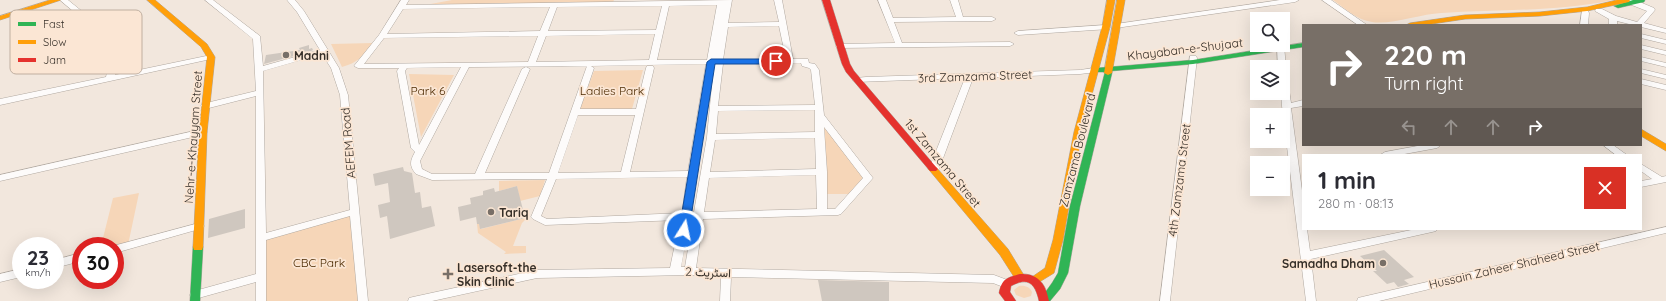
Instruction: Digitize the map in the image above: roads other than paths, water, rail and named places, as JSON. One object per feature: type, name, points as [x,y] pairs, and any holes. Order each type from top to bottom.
[{"type":"main road","points":[[21,10],[42,0]]},
{"type":"main road","points":[[12,10],[57,0]]},
{"type":"main road","points":[[31,5],[63,0]]},
{"type":"main road","name":"Nehr-e-Khayyam Street","points":[[151,0],[204,46],[211,57],[203,132],[195,298]]},
{"type":"main road","name":"1st Zamzama Street","points":[[826,0],[852,62],[846,64],[856,80],[1004,252],[1020,277]]},
{"type":"main road","name":"1st Zamzama Street","points":[[833,0],[837,25]]},
{"type":"main road","name":"Zamzama Boulevard","points":[[1036,280],[1050,270],[1058,240],[1078,132],[1106,27],[1111,0]]},
{"type":"main road","name":"Zamzama Boulevard","points":[[1044,301],[1056,286],[1063,273],[1075,206],[1090,141],[1110,66],[1121,0]]},
{"type":"main road","points":[[1425,24],[1585,13],[1599,11],[1633,1]]},
{"type":"main road","points":[[1443,24],[1587,9],[1633,1]]},
{"type":"main road","points":[[0,13],[10,10]]},
{"type":"main road","points":[[0,18],[10,15]]},
{"type":"main road","points":[[0,24],[10,17]]},
{"type":"main road","name":"Khayaban-e-Shujaat","points":[[1290,45],[1302,42]]},
{"type":"main road","name":"Khayaban-e-Shujaat","points":[[1290,46],[1302,45]]},
{"type":"main road","name":"Khayaban-e-Shujaat","points":[[1095,67],[1193,60],[1250,51]]},
{"type":"main road","points":[[1642,133],[1666,148]]},
{"type":"main road","points":[[1011,301],[1004,293],[1006,284],[1010,280],[1020,277],[1036,280],[1043,289],[1044,301]]},
{"type":"street","points":[[63,0],[75,10]]},
{"type":"street","points":[[209,0],[257,38],[260,92],[261,301]]},
{"type":"street","name":"AEFEM Road","points":[[291,0],[300,11],[335,68],[344,95],[363,301]]},
{"type":"street","points":[[420,6],[452,0]]},
{"type":"street","points":[[778,0],[790,61]]},
{"type":"street","points":[[882,0],[899,44]]},
{"type":"street","points":[[954,0],[960,20]]},
{"type":"street","points":[[1116,26],[1295,0]]},
{"type":"street","points":[[1326,0],[1362,24]]},
{"type":"street","points":[[723,1],[420,6],[403,3],[382,36],[356,69],[359,71],[805,61],[805,64],[812,66],[815,70],[822,172],[822,213]]},
{"type":"street","points":[[719,34],[725,25],[723,1]]},
{"type":"street","points":[[675,271],[690,194],[700,122],[714,64],[723,1]]},
{"type":"street","points":[[1599,11],[1613,21],[1639,24],[1651,10],[1633,1]]},
{"type":"street","points":[[625,174],[667,2]]},
{"type":"street","points":[[479,176],[544,33],[555,4]]},
{"type":"street","points":[[1584,24],[1585,13]]},
{"type":"street","points":[[890,20],[992,19]]},
{"type":"street","points":[[725,25],[782,24]]},
{"type":"street","points":[[1642,25],[1666,31]]},
{"type":"street","points":[[1018,33],[1106,27]]},
{"type":"street","points":[[382,36],[659,32]]},
{"type":"street","points":[[1642,36],[1666,42]]},
{"type":"street","points":[[844,46],[899,44],[1010,44]]},
{"type":"street","points":[[1642,47],[1666,53]]},
{"type":"street","points":[[259,70],[324,51]]},
{"type":"street","points":[[142,72],[211,57]]},
{"type":"street","points":[[1642,59],[1666,65]]},
{"type":"street","name":"4th Zamzama Street","points":[[1165,301],[1193,60]]},
{"type":"street","points":[[714,64],[805,66],[805,64]]},
{"type":"street","points":[[690,271],[713,122],[714,64]]},
{"type":"street","points":[[528,67],[590,68],[622,66]]},
{"type":"street","name":"3rd Zamzama Street","points":[[856,80],[970,76],[1095,67]]},
{"type":"street","points":[[466,68],[415,160],[418,171],[422,175],[432,177],[693,174]]},
{"type":"street","points":[[590,68],[553,175],[536,217],[540,221],[838,212],[868,178],[819,111]]},
{"type":"street","points":[[402,69],[415,148],[416,150],[421,151]]},
{"type":"street","points":[[1642,71],[1666,77]]},
{"type":"street","points":[[110,79],[111,74]]},
{"type":"street","points":[[0,102],[133,74]]},
{"type":"street","points":[[934,169],[970,76]]},
{"type":"street","points":[[1642,81],[1666,88]]},
{"type":"street","points":[[206,106],[260,92]]},
{"type":"street","points":[[1285,100],[1299,172],[1302,208]]},
{"type":"street","points":[[1286,106],[1302,103]]},
{"type":"street","points":[[714,109],[819,111]]},
{"type":"street","points":[[574,112],[639,112]]},
{"type":"street","points":[[700,122],[713,122]]},
{"type":"street","points":[[0,178],[203,132]]},
{"type":"street","points":[[711,137],[820,134]]},
{"type":"street","points":[[1391,154],[1432,146]]},
{"type":"street","points":[[1608,146],[1620,154]]},
{"type":"street","points":[[1642,168],[1663,179]]},
{"type":"street","points":[[705,175],[822,172]]},
{"type":"street","points":[[1642,184],[1663,179]]},
{"type":"street","points":[[690,194],[702,194]]},
{"type":"street","points":[[261,238],[354,212]]},
{"type":"street","points":[[124,247],[199,226]]},
{"type":"street","points":[[1304,230],[1311,301]]},
{"type":"street","points":[[1306,256],[1427,230]]},
{"type":"street","name":"Hussain Zaheer Shaheed Street","points":[[1362,301],[1666,230]]},
{"type":"street","name":"اسٹریٹ 2","points":[[413,301],[537,274],[690,271],[908,276],[994,280],[1006,284]]},
{"type":"street","points":[[725,301],[726,273]]},
{"type":"street","points":[[0,278],[12,275]]},
{"type":"street","points":[[195,298],[262,276]]},
{"type":"place","name":"Madni","points":[[286,55]]},
{"type":"place","name":"Tariq","points":[[491,212]]},
{"type":"place","name":"Samadha Dham","points":[[1383,263]]},
{"type":"place","name":"Lasersoft-the Skin Clinic","points":[[448,274]]},
{"type":"park label","name":"Park 6","points":[[428,90]]},
{"type":"park label","name":"Ladies Park","points":[[612,90]]},
{"type":"park label","name":"CBC Park","points":[[319,262]]}]
